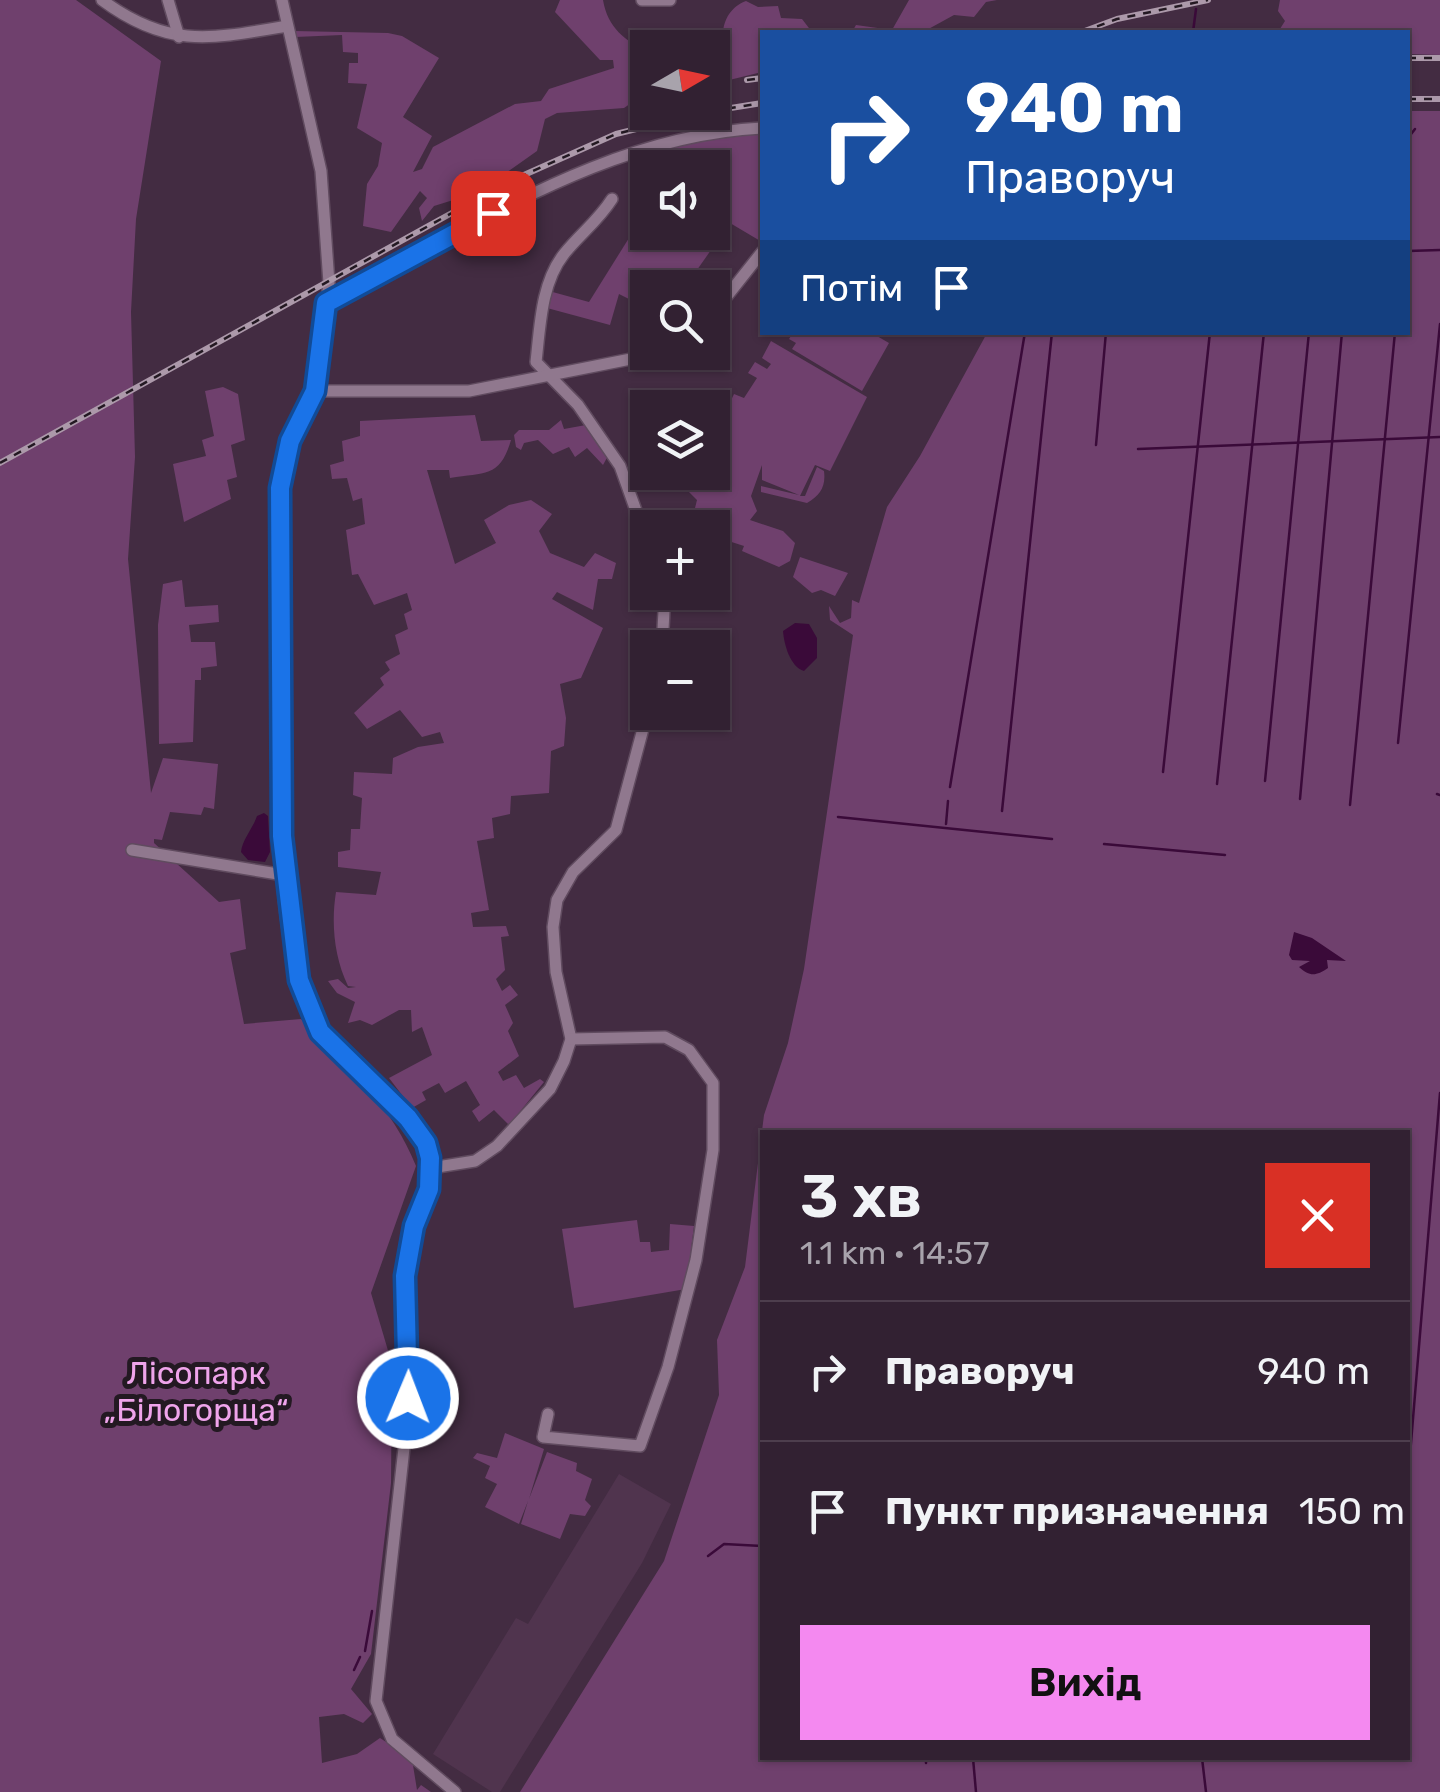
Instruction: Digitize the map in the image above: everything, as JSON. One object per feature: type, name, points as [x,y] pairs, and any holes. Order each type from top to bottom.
[{"type":"street","points":[[102,0],[146,28],[179,37],[287,26]]},
{"type":"street","points":[[168,0],[179,37]]},
{"type":"street","points":[[282,0],[322,171],[329,248],[315,391],[290,441],[280,488],[284,875],[299,980],[311,1017],[320,1032],[408,1118],[426,1143],[431,1168],[429,1189],[408,1252],[406,1421],[376,1700],[392,1739],[455,1792]]},
{"type":"street","points":[[642,0],[670,0]]},
{"type":"street","points":[[326,303],[525,196],[578,172],[680,138],[760,128]]},
{"type":"street","points":[[612,200],[598,221],[563,255],[548,286],[536,362],[543,374],[578,405],[620,466],[636,510]]},
{"type":"street","points":[[730,292],[760,255]]},
{"type":"street","points":[[315,391],[469,391],[630,358]]},
{"type":"street","points":[[431,1168],[475,1161],[497,1146],[550,1089],[571,1039],[556,972],[553,927],[557,900],[572,872],[616,830],[643,730]]},
{"type":"street","points":[[132,850],[284,875]]},
{"type":"street","points":[[548,1414],[543,1437],[640,1446],[688,1298],[716,1116],[713,1083],[704,1066],[689,1050],[665,1037],[571,1039]]},
{"type":"shaded area","points":[[795,623],[809,624],[817,638],[817,658],[804,671],[791,660],[786,648],[783,631]]},
{"type":"shaded area","points":[[257,816],[268,816],[270,852],[265,862],[248,860],[242,848]]},
{"type":"shaded area","points":[[1294,932],[1312,938],[1346,961],[1327,960],[1328,968],[1324,971],[1306,972],[1299,967],[1310,961],[1292,960],[1289,955]]},
{"type":"shaded area","points":[[619,1474],[671,1504],[642,1563],[500,1792],[492,1792],[433,1754],[516,1618],[528,1624]]},
{"type":"green space","name":"Лісопарк „Білогорща“","points":[[0,0],[76,0],[161,61],[136,219],[131,312],[135,457],[128,559],[151,793],[163,758],[218,764],[214,809],[204,807],[201,815],[170,812],[162,840],[154,839],[154,843],[219,902],[240,899],[246,949],[230,953],[244,1024],[301,1019],[382,1105],[416,1166],[371,1293],[392,1364],[391,1483],[371,1654],[351,1689],[372,1714],[363,1723],[344,1714],[319,1717],[322,1763],[357,1754],[380,1738],[412,1759],[417,1790],[421,1785],[431,1792],[0,1792]]},
{"type":"green space","points":[[560,0],[603,0],[613,26],[630,41],[630,104],[624,108],[557,113],[545,119],[537,151],[479,192],[434,206],[422,221],[419,208],[427,198],[420,191],[391,232],[363,226],[367,184],[378,166],[382,143],[357,128],[367,84],[348,83],[349,63],[358,63],[358,53],[343,52],[342,35],[295,37],[294,31],[388,33],[402,36],[439,58],[403,117],[432,136],[413,172],[422,169],[433,147],[515,104],[541,101],[549,89],[614,68],[613,60],[600,60],[555,12]]},
{"type":"green space","points":[[909,0],[997,0],[986,2],[974,17],[954,15],[927,30],[892,30]]},
{"type":"green space","points":[[1280,0],[1440,0],[1440,55],[1410,54],[1410,30],[1279,30],[1285,21],[1278,11]]},
{"type":"green space","points":[[746,1],[758,7],[778,6],[781,18],[802,19],[810,30],[760,30],[760,72],[730,80],[730,30],[724,30],[731,12]]},
{"type":"green space","points":[[856,25],[892,30],[853,30]]},
{"type":"green space","points":[[1410,111],[1440,111],[1440,1792],[520,1792],[664,1561],[719,1395],[717,1340],[745,1267],[760,1147],[760,1760],[1410,1760],[1410,1130],[762,1130],[788,1043],[804,969],[853,635],[830,620],[829,606],[840,623],[851,618],[852,600],[859,603],[887,507],[920,456],[986,335],[1410,335]]},
{"type":"green space","points":[[760,131],[760,241],[730,223],[730,150],[660,149],[673,142]]},
{"type":"green space","points":[[630,236],[630,250],[711,250],[697,270],[630,270],[630,300],[619,294],[610,325],[547,308],[549,291],[589,302]]},
{"type":"green space","points":[[792,335],[875,335],[889,343],[862,391],[792,349],[796,343],[789,339]]},
{"type":"green space","points":[[771,341],[867,397],[830,471],[815,465],[800,496],[805,496],[817,467],[824,471],[824,482],[819,494],[807,503],[761,492],[761,486],[799,495],[762,480],[762,465],[751,496],[757,511],[750,520],[783,531],[795,543],[790,561],[779,567],[730,541],[730,510],[694,510],[697,500],[687,490],[730,490],[730,402],[734,394],[744,398],[757,378],[748,373],[755,362],[767,369],[771,364],[762,358]]},
{"type":"green space","points":[[223,387],[238,394],[245,440],[231,445],[237,477],[227,480],[231,499],[184,522],[173,464],[206,456],[202,440],[214,436],[205,391]]},
{"type":"green space","points":[[475,415],[481,441],[511,440],[502,461],[490,471],[450,478],[449,470],[427,470],[455,564],[496,543],[484,520],[509,505],[531,500],[552,514],[539,531],[550,553],[584,567],[595,553],[616,563],[612,579],[598,579],[593,610],[557,592],[552,599],[603,628],[581,678],[560,684],[566,718],[564,746],[551,751],[549,793],[511,796],[510,814],[492,818],[494,838],[477,841],[489,910],[471,913],[473,927],[506,926],[509,936],[501,937],[505,970],[496,979],[502,991],[510,985],[518,995],[505,1005],[513,1023],[508,1031],[519,1056],[498,1072],[503,1081],[516,1075],[524,1088],[540,1079],[544,1082],[509,1125],[494,1110],[479,1122],[472,1111],[480,1105],[466,1081],[445,1093],[439,1083],[422,1092],[426,1100],[412,1108],[389,1078],[432,1055],[422,1027],[412,1032],[411,1010],[399,1010],[372,1025],[360,1020],[348,1023],[355,1002],[337,993],[328,981],[338,979],[348,988],[356,987],[348,986],[337,952],[336,892],[376,895],[381,872],[338,867],[338,852],[350,850],[351,829],[360,829],[362,798],[353,795],[354,772],[392,774],[393,758],[418,747],[444,743],[440,732],[422,737],[400,710],[367,729],[354,713],[384,685],[380,678],[390,670],[385,662],[400,654],[395,635],[408,629],[404,614],[412,610],[407,593],[374,605],[358,574],[352,575],[346,530],[365,524],[362,498],[353,501],[347,478],[332,479],[330,465],[344,461],[342,441],[360,436],[360,421]]},
{"type":"green space","points":[[561,420],[564,429],[586,425],[609,454],[603,465],[587,448],[575,457],[569,447],[553,454],[538,440],[524,443],[521,450],[516,447],[514,435],[519,430],[549,430]]},
{"type":"green space","points":[[800,557],[848,573],[835,596],[821,590],[812,593],[793,577]]},
{"type":"green space","points":[[182,580],[185,607],[218,605],[219,622],[189,625],[191,642],[215,642],[217,666],[201,668],[201,680],[195,680],[193,742],[159,744],[158,625],[163,584]]},
{"type":"green space","points":[[637,1220],[640,1242],[650,1242],[651,1252],[669,1250],[670,1224],[694,1226],[686,1289],[574,1308],[562,1229]]},
{"type":"green space","points":[[505,1433],[544,1449],[529,1499],[547,1452],[577,1463],[576,1471],[592,1479],[585,1500],[591,1506],[585,1516],[570,1514],[560,1539],[521,1524],[528,1501],[519,1524],[485,1507],[497,1484],[485,1478],[490,1466],[473,1458],[477,1453],[497,1458]]},
{"type":"waterway","points":[[1193,30],[1196,9]]},
{"type":"waterway","points":[[1410,135],[1415,129]]},
{"type":"waterway","points":[[1410,251],[1440,250]]},
{"type":"waterway","points":[[1398,743],[1440,324]]},
{"type":"waterway","points":[[950,787],[1025,335]]},
{"type":"waterway","points":[[1002,811],[1052,335]]},
{"type":"waterway","points":[[1096,445],[1106,335]]},
{"type":"waterway","points":[[1163,772],[1210,335]]},
{"type":"waterway","points":[[1217,784],[1264,335]]},
{"type":"waterway","points":[[1265,781],[1309,335]]},
{"type":"waterway","points":[[1300,799],[1342,335]]},
{"type":"waterway","points":[[1350,805],[1395,335]]},
{"type":"waterway","points":[[1138,449],[1440,437]]},
{"type":"waterway","points":[[946,824],[948,801]]},
{"type":"waterway","points":[[838,817],[1052,839]]},
{"type":"waterway","points":[[1104,844],[1225,855]]},
{"type":"waterway","points":[[326,1048],[351,1072]]},
{"type":"waterway","points":[[1410,1455],[1440,1093]]},
{"type":"waterway","points":[[708,1556],[724,1544],[760,1546]]},
{"type":"waterway","points":[[365,1651],[372,1611]]},
{"type":"waterway","points":[[354,1670],[360,1657]]},
{"type":"waterway","points":[[973,1760],[976,1792]]},
{"type":"waterway","points":[[1202,1760],[1206,1792]]},
{"type":"railway","points":[[1087,30],[1117,19],[1208,0]]},
{"type":"railway","points":[[1410,58],[1440,58]]},
{"type":"railway","points":[[747,80],[760,78]]},
{"type":"railway","points":[[1410,99],[1440,99]]},
{"type":"railway","points":[[730,108],[760,103]]},
{"type":"railway","points":[[0,463],[506,183],[632,130]]},
{"type":"route","points":[[408,1398],[405,1276],[414,1226],[429,1189],[430,1158],[426,1143],[408,1118],[320,1032],[299,980],[282,836],[280,488],[290,441],[315,391],[326,303],[493,213]]}]
